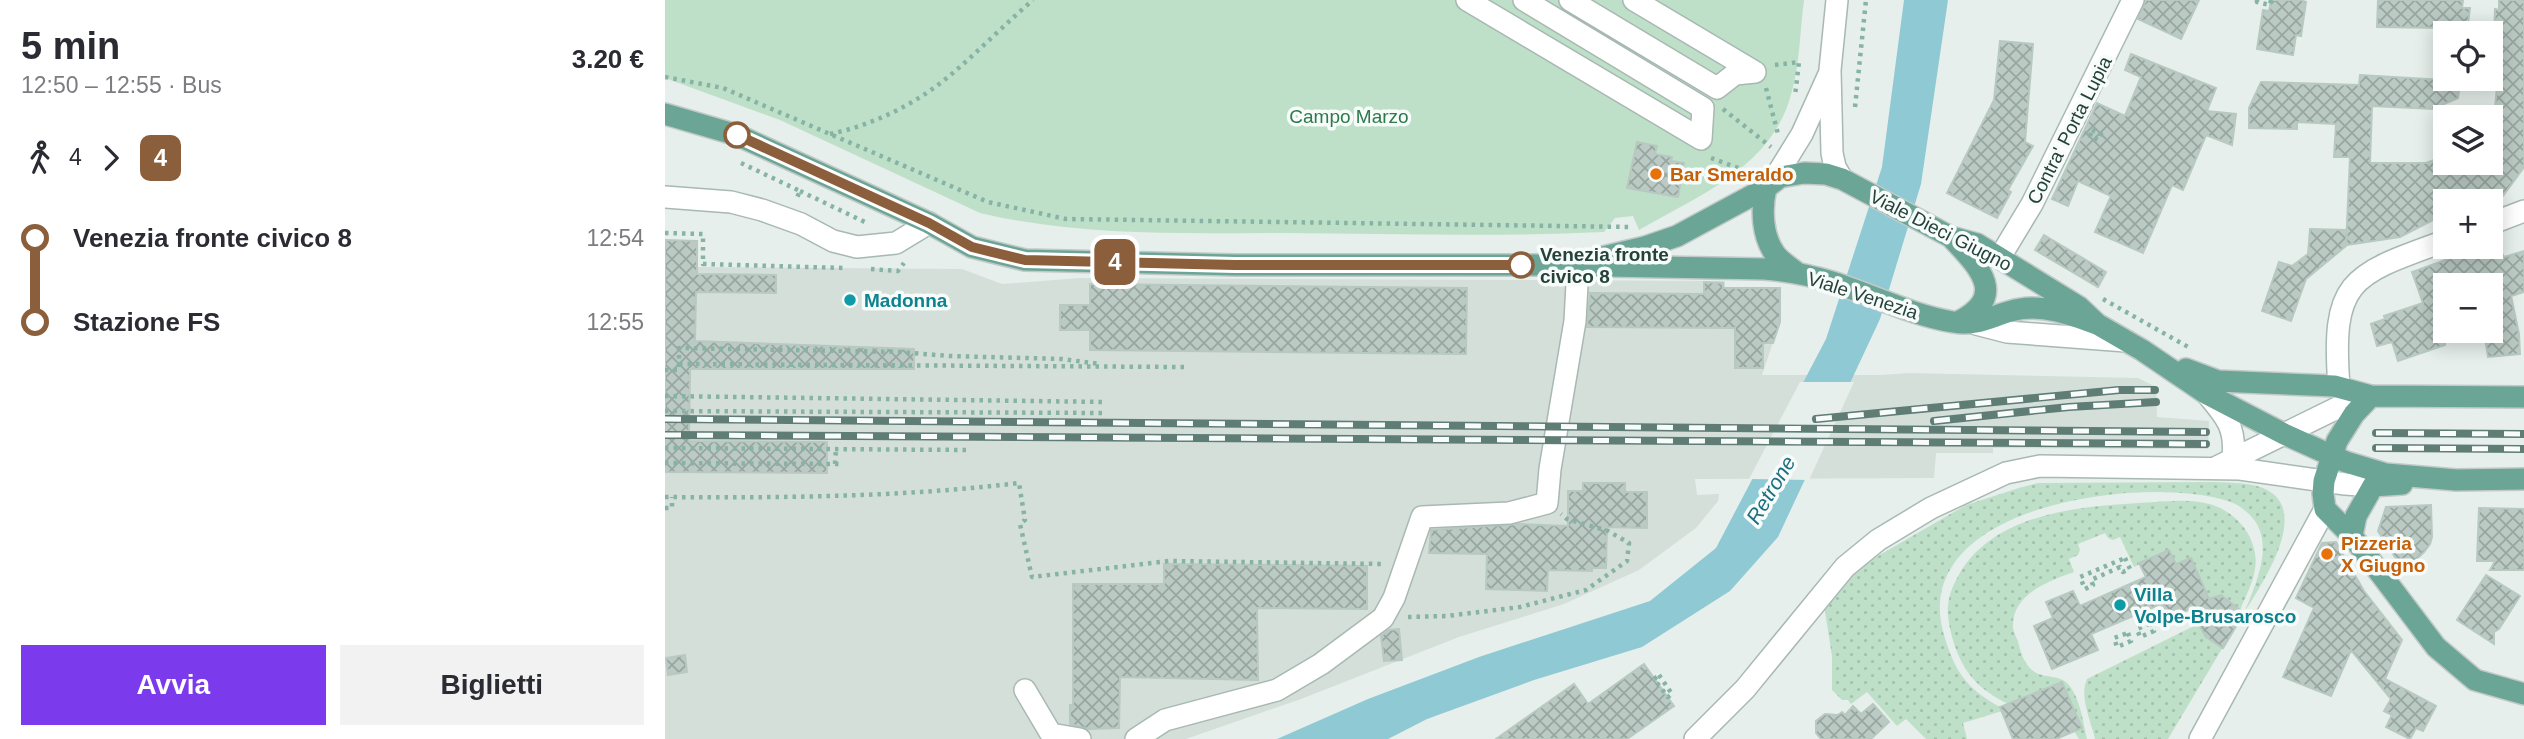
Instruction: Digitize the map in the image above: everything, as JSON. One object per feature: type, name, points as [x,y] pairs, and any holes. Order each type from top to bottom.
[{"type":"main road","name":"Viale Venezia","points":[[665,114],[737,135],[929,223],[972,247],[1025,260],[1235,265],[1556,265],[1764,269],[1832,282],[1915,312],[1966,324]]},
{"type":"main road","name":"Viale Dieci Giugno","points":[[1770,185],[1787,176],[1804,173],[1826,174],[1850,184],[1924,224],[1951,237],[1977,244],[2000,257],[2207,394],[2284,434],[2374,472],[2456,480]]},
{"type":"main road","name":"Viale Venezia","points":[[1556,265],[1609,257],[1677,236],[1770,185]]},
{"type":"main road","points":[[1770,185],[1763,209],[1768,240],[1776,255],[1798,274]]},
{"type":"main road","points":[[1951,237],[1973,260],[1983,276],[1986,289],[1985,300],[1966,324]]},
{"type":"main road","name":"Viale Dieci Giugno","points":[[1966,324],[2018,309],[2031,308],[2056,310],[2098,324]]},
{"type":"main road","name":"Viale Dieci Giugno","points":[[2134,345],[2218,381],[2339,387],[2371,396],[2524,397]]},
{"type":"main road","points":[[2371,396],[2337,441],[2324,481],[2325,509],[2352,536],[2436,648],[2475,680],[2524,694]]},
{"type":"main road","points":[[2352,536],[2356,516],[2373,486],[2456,480],[2524,480]]},
{"type":"street","points":[[1467,0],[1701,139],[1703,108],[1524,0]]},
{"type":"street","points":[[1570,0],[1717,88],[1735,74],[1755,72],[1634,0]]},
{"type":"street","points":[[1837,0],[1831,71],[1832,153],[1835,167],[1850,184]]},
{"type":"street","name":"Contra' Porta Lupia","points":[[2000,257],[2032,204],[2133,0]]},
{"type":"street","points":[[1770,185],[1802,134],[1831,71]]},
{"type":"street","points":[[665,197],[731,202],[762,210],[801,224],[833,241],[857,247],[896,243],[929,223]]},
{"type":"street","points":[[2503,219],[2524,211]]},
{"type":"street","points":[[2339,387],[2338,324],[2347,292],[2355,283],[2387,262],[2433,245]]},
{"type":"street","points":[[1136,739],[1165,720],[1277,690],[1321,664],[1383,618],[1422,517],[1509,513],[1547,503],[1551,461],[1575,321],[1578,266]]},
{"type":"street","name":"Viale Venezia","points":[[1966,324],[2007,332],[2134,345]]},
{"type":"street","points":[[2207,394],[2224,414],[2233,431],[2224,463]]},
{"type":"street","points":[[2224,463],[2339,407],[2371,396]]},
{"type":"street","points":[[1695,739],[1745,689],[1845,567],[1878,541],[1931,508],[2005,473],[2040,466],[2224,463],[2240,469],[2373,486]]},
{"type":"street","points":[[2200,739],[2325,509]]},
{"type":"street","points":[[1024,690],[1051,734],[1080,739]]},
{"type":"path","points":[[829,134],[851,130],[922,96],[953,74],[1033,0]]},
{"type":"path","points":[[1859,72],[1866,0]]},
{"type":"path","points":[[2257,0],[2270,5],[2271,0]]},
{"type":"path","points":[[1770,66],[1799,62],[1794,100]]},
{"type":"path","points":[[665,77],[723,88],[988,202],[1066,219],[1640,226]]},
{"type":"path","points":[[1763,156],[1783,127]]},
{"type":"path","points":[[729,158],[879,229]]},
{"type":"path","points":[[1737,182],[1755,165]]},
{"type":"path","points":[[795,202],[800,191]]},
{"type":"path","points":[[665,233],[703,234],[703,264],[845,268]]},
{"type":"path","points":[[858,268],[898,271],[912,255]]},
{"type":"path","points":[[2116,306],[2198,353]]},
{"type":"path","points":[[665,370],[679,370],[679,348],[900,352],[1062,359],[1123,366]]},
{"type":"path","points":[[679,363],[1184,367]]},
{"type":"path","points":[[665,396],[1105,402]]},
{"type":"path","points":[[665,411],[1105,413]]},
{"type":"path","points":[[665,448],[968,450]]},
{"type":"path","points":[[835,464],[836,449]]},
{"type":"path","points":[[665,463],[843,464]]},
{"type":"path","points":[[665,497],[882,495],[946,492],[1019,483],[1025,520],[1020,524],[1032,577],[1169,561],[1405,566]]},
{"type":"path","points":[[665,508],[672,508],[672,497]]},
{"type":"path","points":[[1383,618],[1447,616],[1520,607],[1587,590],[1627,561],[1629,543],[1608,531],[1567,519],[1547,503]]},
{"type":"path","points":[[2125,558],[2130,569],[2123,572],[2120,567],[2091,580],[2093,585],[2085,589],[2080,577],[2125,558]]},
{"type":"path","points":[[1658,675],[1672,694],[1668,697],[1654,678],[1658,675]]},
{"type":"shaded area","points":[[665,240],[697,241],[697,267],[962,269],[1002,284],[1080,278],[1725,281],[1725,288],[1780,288],[1780,322],[1762,375],[1909,373],[2138,378],[2156,387],[2157,417],[2209,421],[2208,449],[1993,448],[1993,453],[1936,453],[1934,478],[1695,479],[1697,495],[1719,494],[1718,501],[1696,528],[1639,570],[1564,604],[1459,637],[1301,699],[1186,739],[665,739]]},
{"type":"green space","name":"Campo Marzo","points":[[665,0],[1804,0],[1797,69],[1783,117],[1752,159],[1732,176],[1639,230],[1633,216],[1615,218],[1604,232],[1485,235],[1132,232],[1056,226],[980,213],[780,120],[665,78]]},
{"type":"green space","points":[[2214,482],[2263,488],[2278,498],[2284,512],[2284,529],[2279,548],[2244,613],[2260,570],[2263,547],[2258,526],[2243,509],[2231,502],[2193,494],[2146,492],[2093,497],[2042,508],[1996,528],[1961,555],[1942,590],[1944,635],[1953,659],[1970,686],[2002,711],[1963,723],[1967,739],[1926,739],[1906,719],[1897,726],[1867,692],[1851,704],[1848,700],[1842,700],[1832,690],[1832,656],[1824,605],[1852,571],[1966,505],[2038,483]]},
{"type":"green space","points":[[2189,501],[2209,504],[2229,513],[2244,528],[2256,558],[2253,580],[2240,610],[2221,595],[2209,599],[2176,564],[2169,550],[2134,567],[2120,537],[2113,540],[2105,533],[2078,544],[2078,555],[2069,559],[2074,572],[2044,584],[2026,597],[2014,615],[2013,626],[2021,653],[2029,667],[2040,675],[2063,680],[2071,688],[2080,709],[2087,739],[2079,739],[2074,731],[2081,728],[2062,682],[2008,704],[1979,685],[1960,660],[1948,611],[1956,580],[1978,550],[1998,535],[2022,523],[2048,515],[2075,509]]},
{"type":"green space","points":[[2198,624],[2206,637],[2223,647],[2168,739],[2095,739],[2085,701],[2087,679]]},
{"type":"water","name":"Retrone","points":[[1904,0],[1948,0],[1921,184],[1880,319],[1778,537],[1730,591],[1642,647],[1534,680],[1427,719],[1388,739],[1277,739],[1368,699],[1479,657],[1650,601],[1716,548],[1826,339],[1882,167]]},
{"type":"pier","points":[[1800,382],[1854,382],[1809,480],[1749,479]]},
{"type":"building","points":[[2146,0],[2199,0],[2181,39],[2138,19]]},
{"type":"building","points":[[2271,0],[2306,2],[2301,36],[2296,35],[2293,55],[2257,49],[2263,10],[2269,11]]},
{"type":"building","points":[[2378,0],[2463,0],[2462,8],[2470,8],[2468,21],[2433,21],[2433,28],[2377,27]]},
{"type":"building","points":[[2499,0],[2524,0],[2524,167],[2503,196],[2503,189],[2433,189],[2433,220],[2400,237],[2346,245],[2350,157],[2334,157],[2336,124],[2297,122],[2297,129],[2249,128],[2249,108],[2261,82],[2359,85],[2360,75],[2433,79],[2433,91],[2459,91],[2458,98],[2442,105],[2433,105],[2433,109],[2372,106],[2370,163],[2426,163],[2433,160],[2433,175],[2503,175],[2503,105],[2495,105],[2497,91],[2503,91],[2503,21],[2495,21],[2495,9],[2499,10]]},
{"type":"building","points":[[2000,41],[2033,44],[2025,142],[2033,146],[2008,190],[2011,192],[1997,218],[1947,193],[1994,100]]},
{"type":"building","points":[[2131,54],[2216,88],[2207,111],[2236,114],[2232,145],[2206,135],[2183,190],[2172,185],[2143,253],[2095,232],[2111,196],[2078,181],[2068,206],[2052,199],[2097,103],[2125,116],[2141,77],[2125,70]]},
{"type":"building","points":[[1637,142],[1657,146],[1655,154],[1672,157],[1671,161],[1684,163],[1678,197],[1627,188]]},
{"type":"building","points":[[2310,229],[2347,230],[2346,246],[2306,279],[2291,321],[2262,311],[2279,262],[2292,266],[2308,254]]},
{"type":"building","points":[[2044,235],[2106,272],[2098,287],[2035,250]]},
{"type":"building","points":[[665,240],[697,241],[697,274],[776,275],[776,293],[696,292],[695,341],[914,349],[914,369],[690,369],[689,441],[827,442],[827,473],[665,472]]},
{"type":"building","points":[[2524,251],[2524,292],[2511,296],[2520,354],[2488,357],[2486,343],[2503,343],[2503,273],[2433,273],[2433,343],[2445,345],[2398,361],[2392,342],[2377,346],[2371,324],[2385,319],[2384,316],[2423,303],[2412,272],[2448,259],[2503,259],[2503,255],[2504,257]]},
{"type":"building","points":[[1704,282],[1723,283],[1723,288],[1780,288],[1780,322],[1773,343],[1763,343],[1763,368],[1735,368],[1735,328],[1587,327],[1590,293],[1704,294]]},
{"type":"building","points":[[1090,284],[1467,288],[1466,354],[1090,350],[1090,330],[1060,330],[1060,305],[1090,305]]},
{"type":"building","points":[[1583,483],[1625,483],[1625,492],[1647,492],[1647,528],[1607,527],[1606,568],[1592,568],[1592,571],[1548,570],[1547,591],[1486,589],[1487,554],[1429,553],[1431,530],[1517,524],[1568,526],[1568,491],[1583,491]]},
{"type":"building","points":[[2431,505],[2430,544],[2404,571],[2378,531],[2386,507]]},
{"type":"building","points":[[2479,508],[2524,509],[2524,570],[2490,570],[2495,561],[2477,561]]},
{"type":"building","points":[[2336,542],[2364,591],[2402,640],[2385,679],[2436,706],[2423,731],[2416,728],[2410,739],[2386,727],[2392,715],[2384,711],[2391,699],[2351,650],[2331,696],[2283,677],[2314,608],[2296,598],[2322,543]]},
{"type":"building","points":[[2169,550],[2176,564],[2191,558],[2209,599],[2221,595],[2244,613],[2223,648],[2206,637],[2190,609],[2167,620],[2161,604],[2091,634],[2098,650],[2052,669],[2034,626],[2053,618],[2046,602],[2073,591],[2080,606],[2146,577],[2139,563]]},
{"type":"building","points":[[1164,564],[1367,566],[1367,609],[1257,608],[1258,680],[1120,677],[1119,728],[1088,729],[1070,724],[1070,705],[1073,705],[1073,584],[1164,584]]},
{"type":"building","points":[[2486,575],[2520,596],[2499,629],[2494,632],[2494,644],[2457,620]]},
{"type":"building","points":[[1399,629],[1402,660],[1384,661],[1381,636],[1389,630]]},
{"type":"building","points":[[685,655],[687,672],[668,675],[666,658]]},
{"type":"building","points":[[1644,664],[1674,706],[1627,739],[1496,739],[1574,684],[1588,704]]},
{"type":"building","points":[[2062,682],[2082,728],[2056,739],[2013,739],[2000,707]]},
{"type":"building","points":[[1873,704],[1889,722],[1871,739],[1821,739],[1816,733],[1816,721],[1825,714],[1838,715],[1842,712],[1845,715],[1853,706],[1861,714]]},
{"type":"railway","points":[[1816,419],[2119,390],[2155,390]]},
{"type":"railway","points":[[1934,421],[2069,407],[2156,402]]},
{"type":"railway","points":[[665,419],[2206,432]]},
{"type":"railway","points":[[2376,433],[2524,434]]},
{"type":"railway","points":[[665,435],[2206,444]]},
{"type":"railway","points":[[2376,448],[2524,449]]},
{"type":"bus line","name":"4","points":[[737,135],[929,223],[972,247],[1025,260],[1235,265],[1521,265]]},
{"type":"place","name":"Bar Smeraldo","points":[[1656,174]]},
{"type":"place","name":"Venezia fronte civico 8","points":[[1521,265]]},
{"type":"place","name":"Madonna","points":[[850,300]]},
{"type":"place","name":"Pizzeria X Giugno","points":[[2327,554]]},
{"type":"place","name":"Villa Volpe-Brusarosco","points":[[2120,605]]}]
